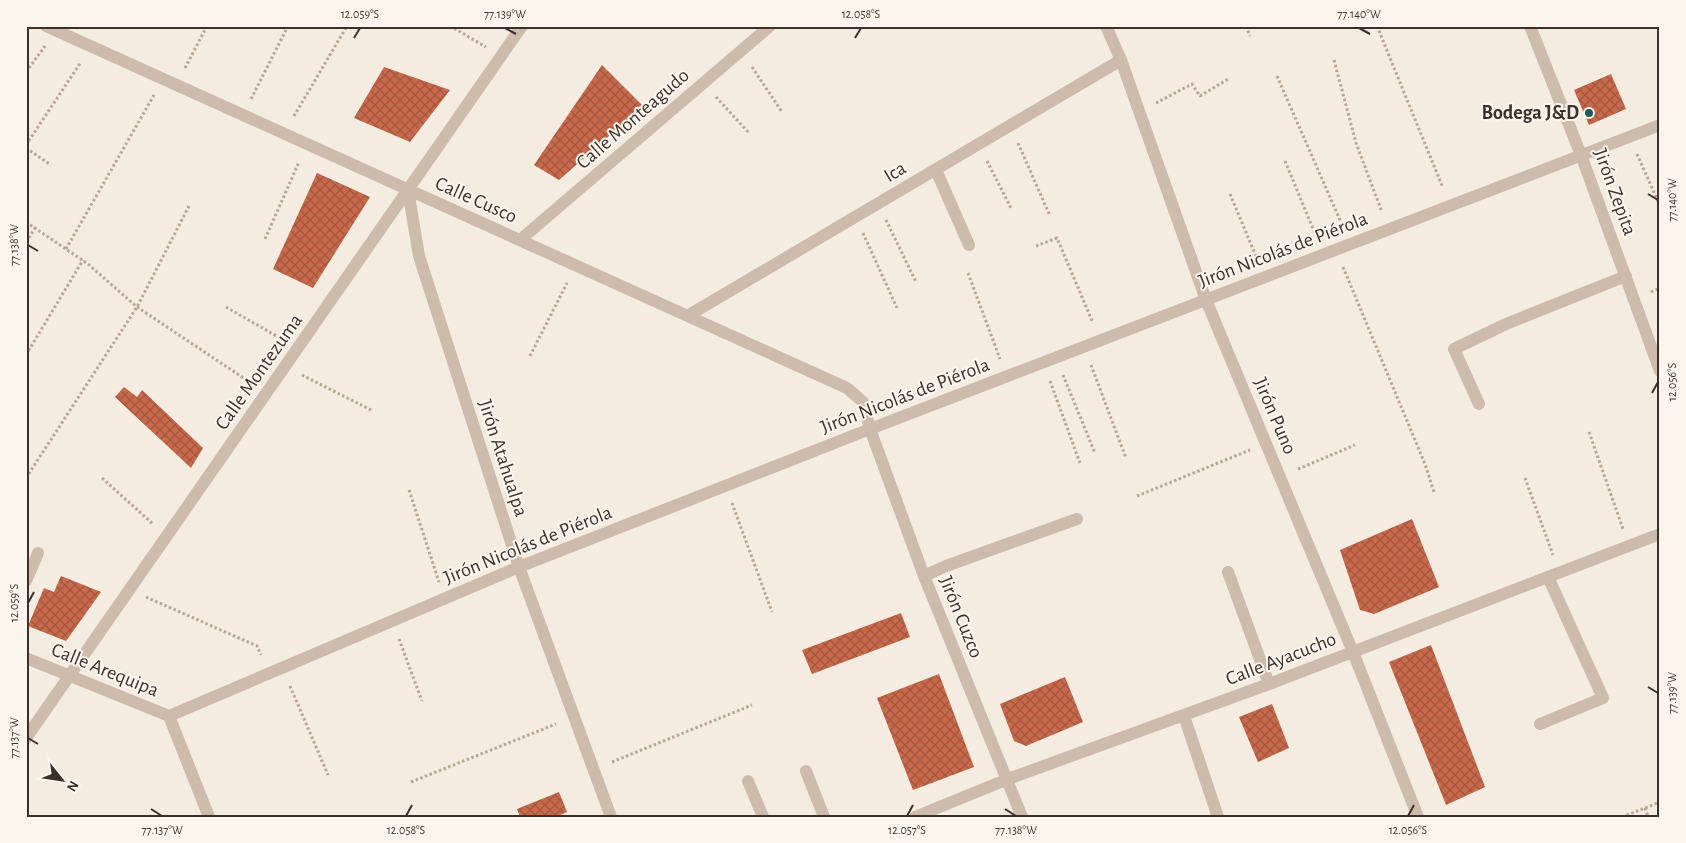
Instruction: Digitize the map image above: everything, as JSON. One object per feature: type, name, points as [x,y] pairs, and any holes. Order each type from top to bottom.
[{"type":"street","name":"Calle Montezuma","points":[[26,738],[522,26]]},
{"type":"street","name":"Calle Monteagudo","points":[[520,240],[770,26]]},
{"type":"street","name":"Jirón Puno","points":[[1106,26],[1121,60],[1206,300],[1354,652],[1418,817]]},
{"type":"street","name":"Jirón Zepita","points":[[1530,26],[1581,154],[1660,372]]},
{"type":"street","name":"Calle Cusco","points":[[51,29],[689,315],[847,388],[864,402],[870,429]]},
{"type":"street","name":"Ica","points":[[689,315],[1121,60]]},
{"type":"street","name":"Jirón Nicolás de Piérola","points":[[169,716],[519,567],[870,429],[1660,125]]},
{"type":"street","points":[[936,170],[969,246]]},
{"type":"street","name":"Jirón Atahualpa","points":[[408,190],[419,256],[519,567],[611,817]]},
{"type":"street","points":[[1479,404],[1454,350],[1506,324],[1626,276]]},
{"type":"street","name":"Jirón Cuzco","points":[[870,429],[924,576],[1022,817]]},
{"type":"street","points":[[924,576],[946,566],[1077,519]]},
{"type":"street","name":"Calle Ayacucho","points":[[915,817],[1008,779],[1270,684],[1660,534]]},
{"type":"street","points":[[26,581],[38,553]]},
{"type":"street","points":[[1228,572],[1270,684]]},
{"type":"street","points":[[1540,724],[1603,698],[1554,575]]},
{"type":"street","name":"Calle Arequipa","points":[[26,658],[169,716]]},
{"type":"street","points":[[169,716],[209,817]]},
{"type":"street","points":[[1184,716],[1218,817]]},
{"type":"street","points":[[806,770],[824,817]]},
{"type":"street","points":[[748,781],[763,817]]},
{"type":"path","points":[[176,86],[207,26]]},
{"type":"path","points":[[243,116],[288,26]]},
{"type":"path","points":[[284,134],[346,26]]},
{"type":"path","points":[[450,26],[502,56]]},
{"type":"path","points":[[1246,26],[1250,36]]},
{"type":"path","points":[[1377,26],[1450,205]]},
{"type":"path","points":[[26,72],[51,29]]},
{"type":"path","points":[[51,166],[26,146],[91,47]]},
{"type":"path","points":[[741,51],[782,112]]},
{"type":"path","points":[[1334,60],[1356,143],[1389,229]]},
{"type":"path","points":[[1278,76],[1350,244]]},
{"type":"path","points":[[1139,112],[1192,84],[1200,96],[1230,78]]},
{"type":"path","points":[[66,249],[163,79]]},
{"type":"path","points":[[703,84],[749,133]]},
{"type":"path","points":[[1010,125],[1050,216]]},
{"type":"path","points":[[1630,136],[1660,206]]},
{"type":"path","points":[[265,239],[306,144]]},
{"type":"path","points":[[978,145],[1012,210]]},
{"type":"path","points":[[1285,161],[1323,254]]},
{"type":"path","points":[[1230,194],[1265,277]]},
{"type":"path","points":[[878,204],[916,282]]},
{"type":"path","points":[[27,475],[137,307],[189,206]]},
{"type":"path","points":[[855,217],[897,308]]},
{"type":"path","points":[[26,222],[82,260],[137,307],[267,393]]},
{"type":"path","points":[[26,242],[35,228]]},
{"type":"path","points":[[1036,246],[1058,238],[1100,341]]},
{"type":"path","points":[[1336,250],[1425,464],[1434,492]]},
{"type":"path","points":[[26,355],[82,260]]},
{"type":"path","points":[[530,356],[577,265]]},
{"type":"path","points":[[968,273],[1006,377]]},
{"type":"path","points":[[226,307],[298,348]]},
{"type":"path","points":[[1084,347],[1126,458]]},
{"type":"path","points":[[1056,358],[1095,453]]},
{"type":"path","points":[[1044,363],[1080,463]]},
{"type":"path","points":[[285,367],[373,411]]},
{"type":"path","points":[[1589,432],[1629,546]]},
{"type":"path","points":[[1137,496],[1266,444]]},
{"type":"path","points":[[1280,477],[1355,445]]},
{"type":"path","points":[[102,478],[167,537]]},
{"type":"path","points":[[1525,478],[1554,575]]},
{"type":"path","points":[[726,487],[772,612]]},
{"type":"path","points":[[409,490],[445,599]]},
{"type":"path","points":[[130,589],[257,646],[277,670],[328,775]]},
{"type":"path","points":[[393,621],[422,702]]},
{"type":"path","points":[[594,769],[752,704]]},
{"type":"path","points":[[410,782],[574,717]]},
{"type":"path","points":[[1622,817],[1660,802]]},
{"type":"path","points":[[1645,808],[1648,817]]},
{"type":"building","points":[[602,65],[643,106],[559,180],[534,165]]},
{"type":"building","points":[[384,67],[450,90],[410,142],[354,118]]},
{"type":"building","points":[[1611,74],[1626,109],[1589,125],[1574,90]]},
{"type":"building","points":[[317,173],[370,197],[313,288],[273,269]]},
{"type":"building","points":[[124,387],[137,397],[142,390],[203,448],[191,468],[115,397]]},
{"type":"building","points":[[1412,519],[1439,587],[1374,614],[1360,610],[1340,550]]},
{"type":"building","points":[[61,576],[101,592],[66,641],[28,626],[44,588],[54,592]]},
{"type":"building","points":[[901,613],[910,637],[812,674],[802,650]]},
{"type":"building","points":[[1431,645],[1485,787],[1446,805],[1389,662]]},
{"type":"building","points":[[939,674],[974,767],[913,790],[877,698]]},
{"type":"building","points":[[1065,677],[1083,722],[1026,746],[1014,741],[1000,704]]},
{"type":"building","points":[[1272,704],[1289,748],[1258,762],[1239,717]]},
{"type":"building","points":[[559,792],[567,812],[556,817],[520,817],[517,809]]},
{"type":"place","name":"Bodega J&D","points":[[1589,113]]}]
